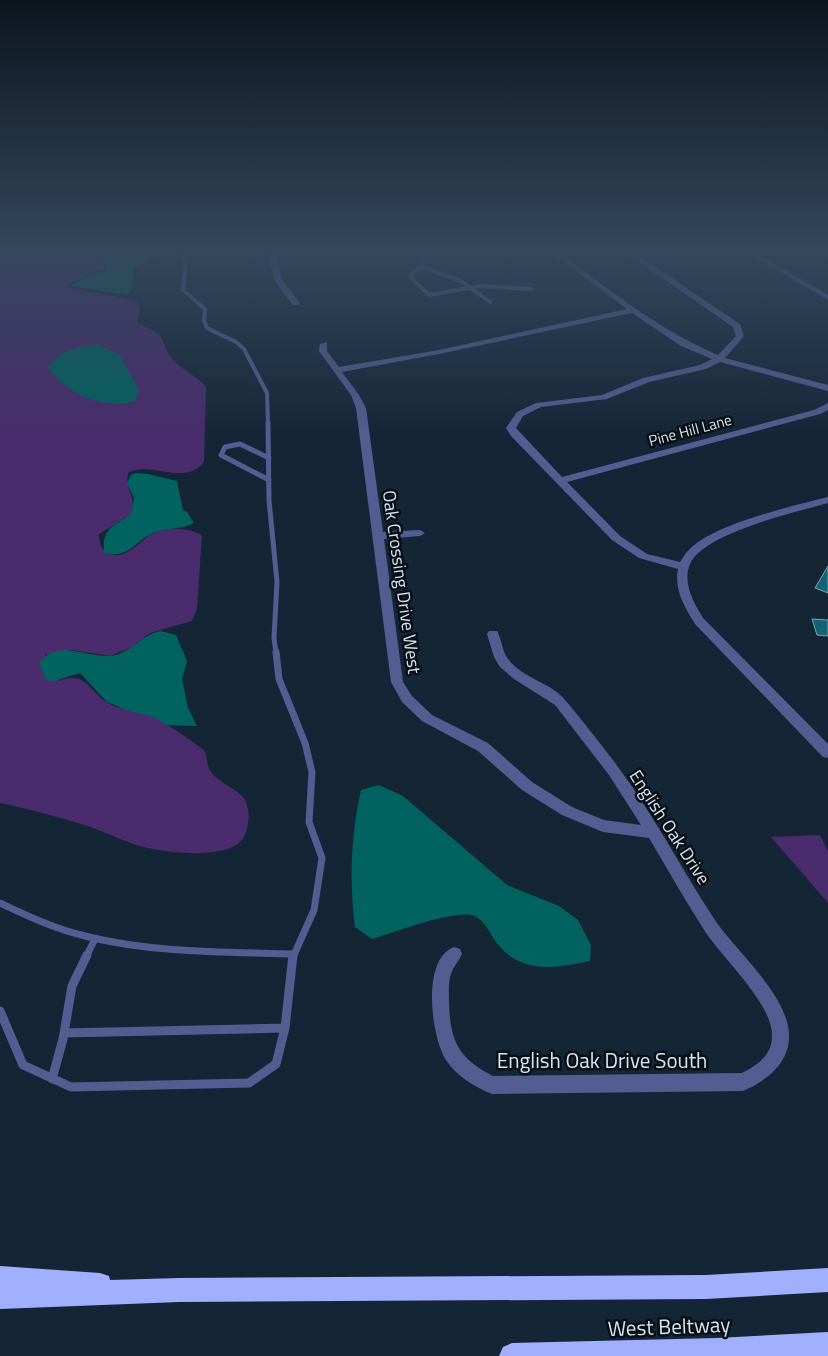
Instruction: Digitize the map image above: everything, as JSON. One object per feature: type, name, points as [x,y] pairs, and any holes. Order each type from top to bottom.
[{"type":"highway","points":[[0,1278],[179,1290]]},
{"type":"highway","points":[[0,1298],[179,1290],[706,1287],[828,1280]]},
{"type":"highway","name":"West Beltway","points":[[512,1356],[717,1351],[828,1345]]},
{"type":"street","points":[[337,370],[439,352],[628,311]]},
{"type":"street","points":[[636,311],[671,337],[719,359],[828,388]]},
{"type":"street","points":[[684,567],[643,556],[626,546],[559,481],[514,434],[511,428],[520,414],[539,405],[604,397],[636,383],[703,367],[719,359],[740,336],[737,326],[715,311]]},
{"type":"street","name":"Oak Crossing Drive West","points":[[324,344],[323,351],[361,408],[397,682],[407,700],[427,718],[484,747],[527,786],[567,811],[603,826],[654,833]]},
{"type":"street","name":"Pine Hill Lane","points":[[559,481],[817,412],[828,406]]},
{"type":"street","points":[[828,500],[719,533],[706,539],[692,552],[684,567],[682,588],[687,605],[699,621],[828,753]]},
{"type":"street","points":[[378,536],[420,532]]},
{"type":"street","name":"English Oak Drive","points":[[494,634],[500,658],[510,670],[549,692],[560,702],[629,794],[712,927],[768,1002],[778,1021],[780,1044],[772,1063]]},
{"type":"street","name":"English Oak Drive South","points":[[454,954],[441,972],[442,1033],[453,1056],[469,1074],[492,1085],[743,1082],[763,1072],[772,1063]]},
{"type":"lane","points":[[0,1011],[23,1064],[71,1087],[249,1083],[276,1064],[284,1028],[293,954],[314,910],[322,858],[309,822],[312,772],[305,743],[280,679],[275,646],[277,582],[269,480],[267,393],[244,349],[236,342],[207,328],[204,321],[205,311]]},
{"type":"lane","points":[[269,458],[240,444],[225,447],[221,455],[225,459],[269,480]]},
{"type":"lane","points":[[1,905],[46,924],[95,939],[174,951],[293,954]]},
{"type":"lane","points":[[52,1079],[64,1033],[72,986],[95,939]]},
{"type":"lane","points":[[64,1033],[284,1028]]},
{"type":"shaded area","points":[[0,311],[140,311],[137,323],[158,334],[173,360],[206,387],[204,462],[196,469],[187,472],[178,473],[147,469],[128,473],[128,485],[133,502],[131,514],[99,534],[99,540],[104,550],[112,555],[117,555],[129,551],[151,535],[160,531],[172,529],[186,530],[202,536],[197,609],[192,621],[150,633],[132,647],[110,656],[72,650],[45,655],[59,681],[68,678],[81,680],[111,705],[153,716],[202,749],[205,752],[212,773],[245,800],[248,826],[240,842],[232,847],[208,853],[180,853],[144,847],[88,826],[0,803]]},
{"type":"shaded area","points":[[97,344],[119,354],[139,390],[134,402],[109,403],[86,398],[66,386],[48,368],[63,353],[76,348]]},
{"type":"shaded area","points":[[136,473],[177,481],[183,510],[187,512],[194,523],[156,532],[120,554],[104,553],[107,533],[114,525],[131,514],[134,498],[127,483],[131,475]]},
{"type":"shaded area","points":[[161,631],[176,635],[187,661],[182,679],[188,708],[197,726],[166,725],[154,717],[129,711],[107,702],[80,673],[51,682],[45,678],[39,663],[46,656],[62,650],[108,656],[115,655],[129,649],[147,636]]},
{"type":"shaded area","points":[[379,785],[403,796],[507,885],[559,906],[578,920],[591,945],[590,961],[549,967],[524,963],[502,949],[484,924],[472,915],[450,916],[437,919],[372,939],[355,927],[352,893],[352,858],[355,824],[361,790]]},
{"type":"shaded area","points":[[820,835],[828,851],[828,903],[771,837]]},
{"type":"building","points":[[828,566],[828,593],[815,588]]},
{"type":"building","points":[[812,619],[828,620],[828,636],[817,635]]}]
